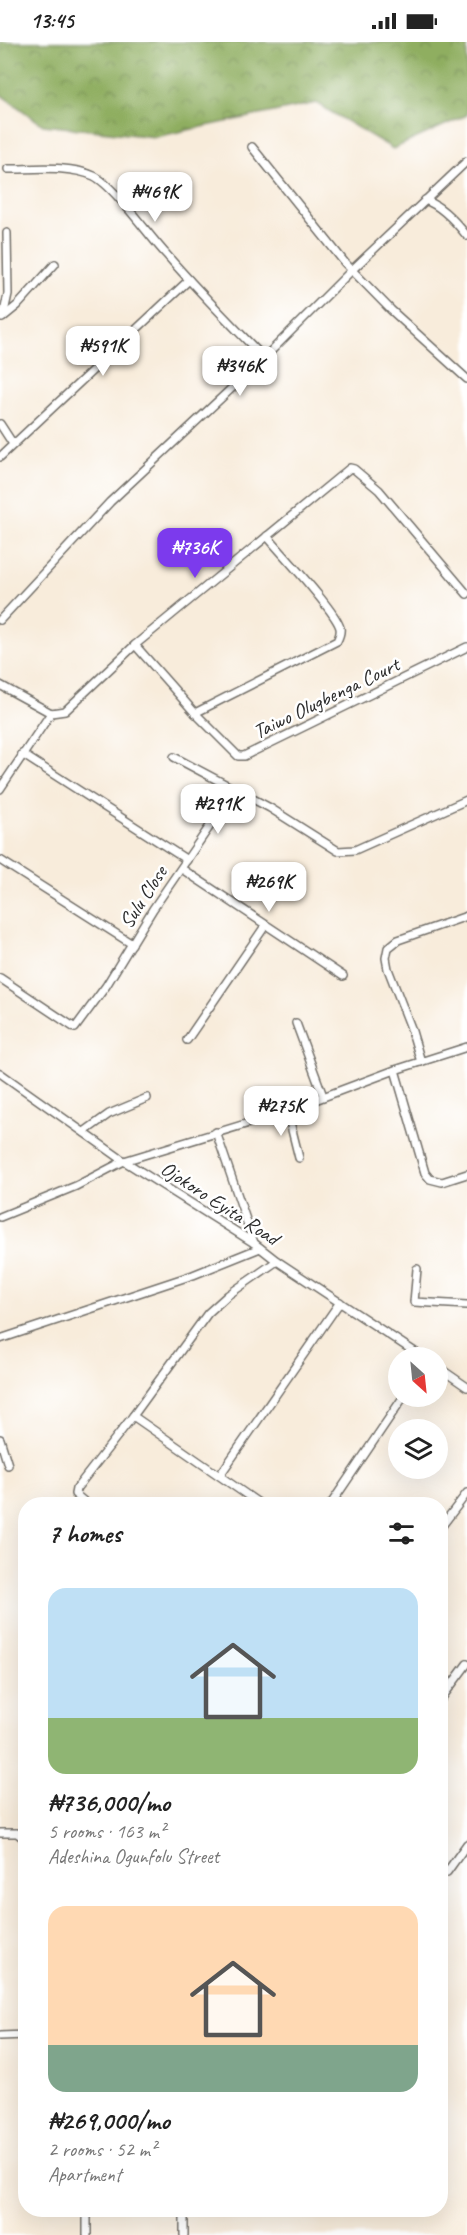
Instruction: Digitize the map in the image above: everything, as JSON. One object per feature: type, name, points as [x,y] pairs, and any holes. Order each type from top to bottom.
[{"type":"street","points":[[252,147],[352,270],[391,310],[467,379]]},
{"type":"street","points":[[0,618],[110,502],[264,358],[352,270],[467,161]]},
{"type":"street","points":[[8,169],[71,170],[97,177],[109,187],[189,280],[264,358]]},
{"type":"street","points":[[425,200],[447,214],[467,236]]},
{"type":"street","points":[[2,318],[8,294],[8,233]]},
{"type":"street","points":[[2,318],[18,305],[55,264]]},
{"type":"street","points":[[0,457],[189,280]]},
{"type":"street","points":[[0,424],[13,444]]},
{"type":"street","points":[[0,684],[51,713],[65,711],[135,645],[350,468],[379,490],[467,594]]},
{"type":"street","points":[[195,713],[337,641],[340,636],[340,628],[329,609],[267,537]]},
{"type":"street","name":"Taiwo Olugbenga Court","points":[[135,645],[195,713],[238,756],[244,756],[467,647]]},
{"type":"street","points":[[0,789],[51,713]]},
{"type":"street","points":[[22,753],[187,860]]},
{"type":"street","points":[[174,757],[236,788],[338,851],[356,850],[467,800]]},
{"type":"street","name":"Sulu Close","points":[[0,978],[75,1028],[106,986],[236,788]]},
{"type":"street","points":[[0,860],[132,944]]},
{"type":"street","points":[[182,869],[343,976]]},
{"type":"street","points":[[421,1062],[411,1028],[388,969],[386,958],[388,948],[398,940],[467,916]]},
{"type":"street","points":[[187,1040],[265,926]]},
{"type":"street","points":[[296,1023],[323,1096]]},
{"type":"street","points":[[0,1217],[76,1186],[124,1161],[287,1110],[395,1070],[467,1047]]},
{"type":"street","points":[[395,1070],[425,1173],[430,1179],[442,1182],[467,1174]]},
{"type":"street","name":"Ojokoro Eyita Road","points":[[0,1073],[124,1161],[257,1245],[277,1261],[408,1347]]},
{"type":"street","points":[[84,1132],[108,1114],[147,1098]]},
{"type":"street","points":[[287,1110],[299,1158]]},
{"type":"street","points":[[0,1339],[193,1275],[257,1245],[216,1132]]},
{"type":"street","points":[[77,1497],[74,1492],[208,1313],[228,1295],[277,1261]]},
{"type":"street","points":[[417,1269],[414,1302],[467,1305]]},
{"type":"street","points":[[220,1475],[340,1302]]},
{"type":"street","points":[[448,1374],[467,1387]]},
{"type":"street","points":[[336,1497],[397,1407]]},
{"type":"street","points":[[133,1416],[250,1497]]},
{"type":"street","points":[[0,1438],[8,1465]]},
{"type":"street","points":[[448,1518],[467,1493]]},
{"type":"street","points":[[448,1690],[467,1664]]},
{"type":"street","points":[[0,1833],[18,1834]]},
{"type":"street","points":[[448,1871],[467,1844]]},
{"type":"street","points":[[0,2036],[18,2035]]},
{"type":"street","points":[[87,2217],[87,2235]]},
{"type":"street","points":[[184,2217],[184,2235]]},
{"type":"green space","points":[[0,42],[467,42],[467,115],[393,149],[316,103],[155,137],[43,125],[0,94]]}]
